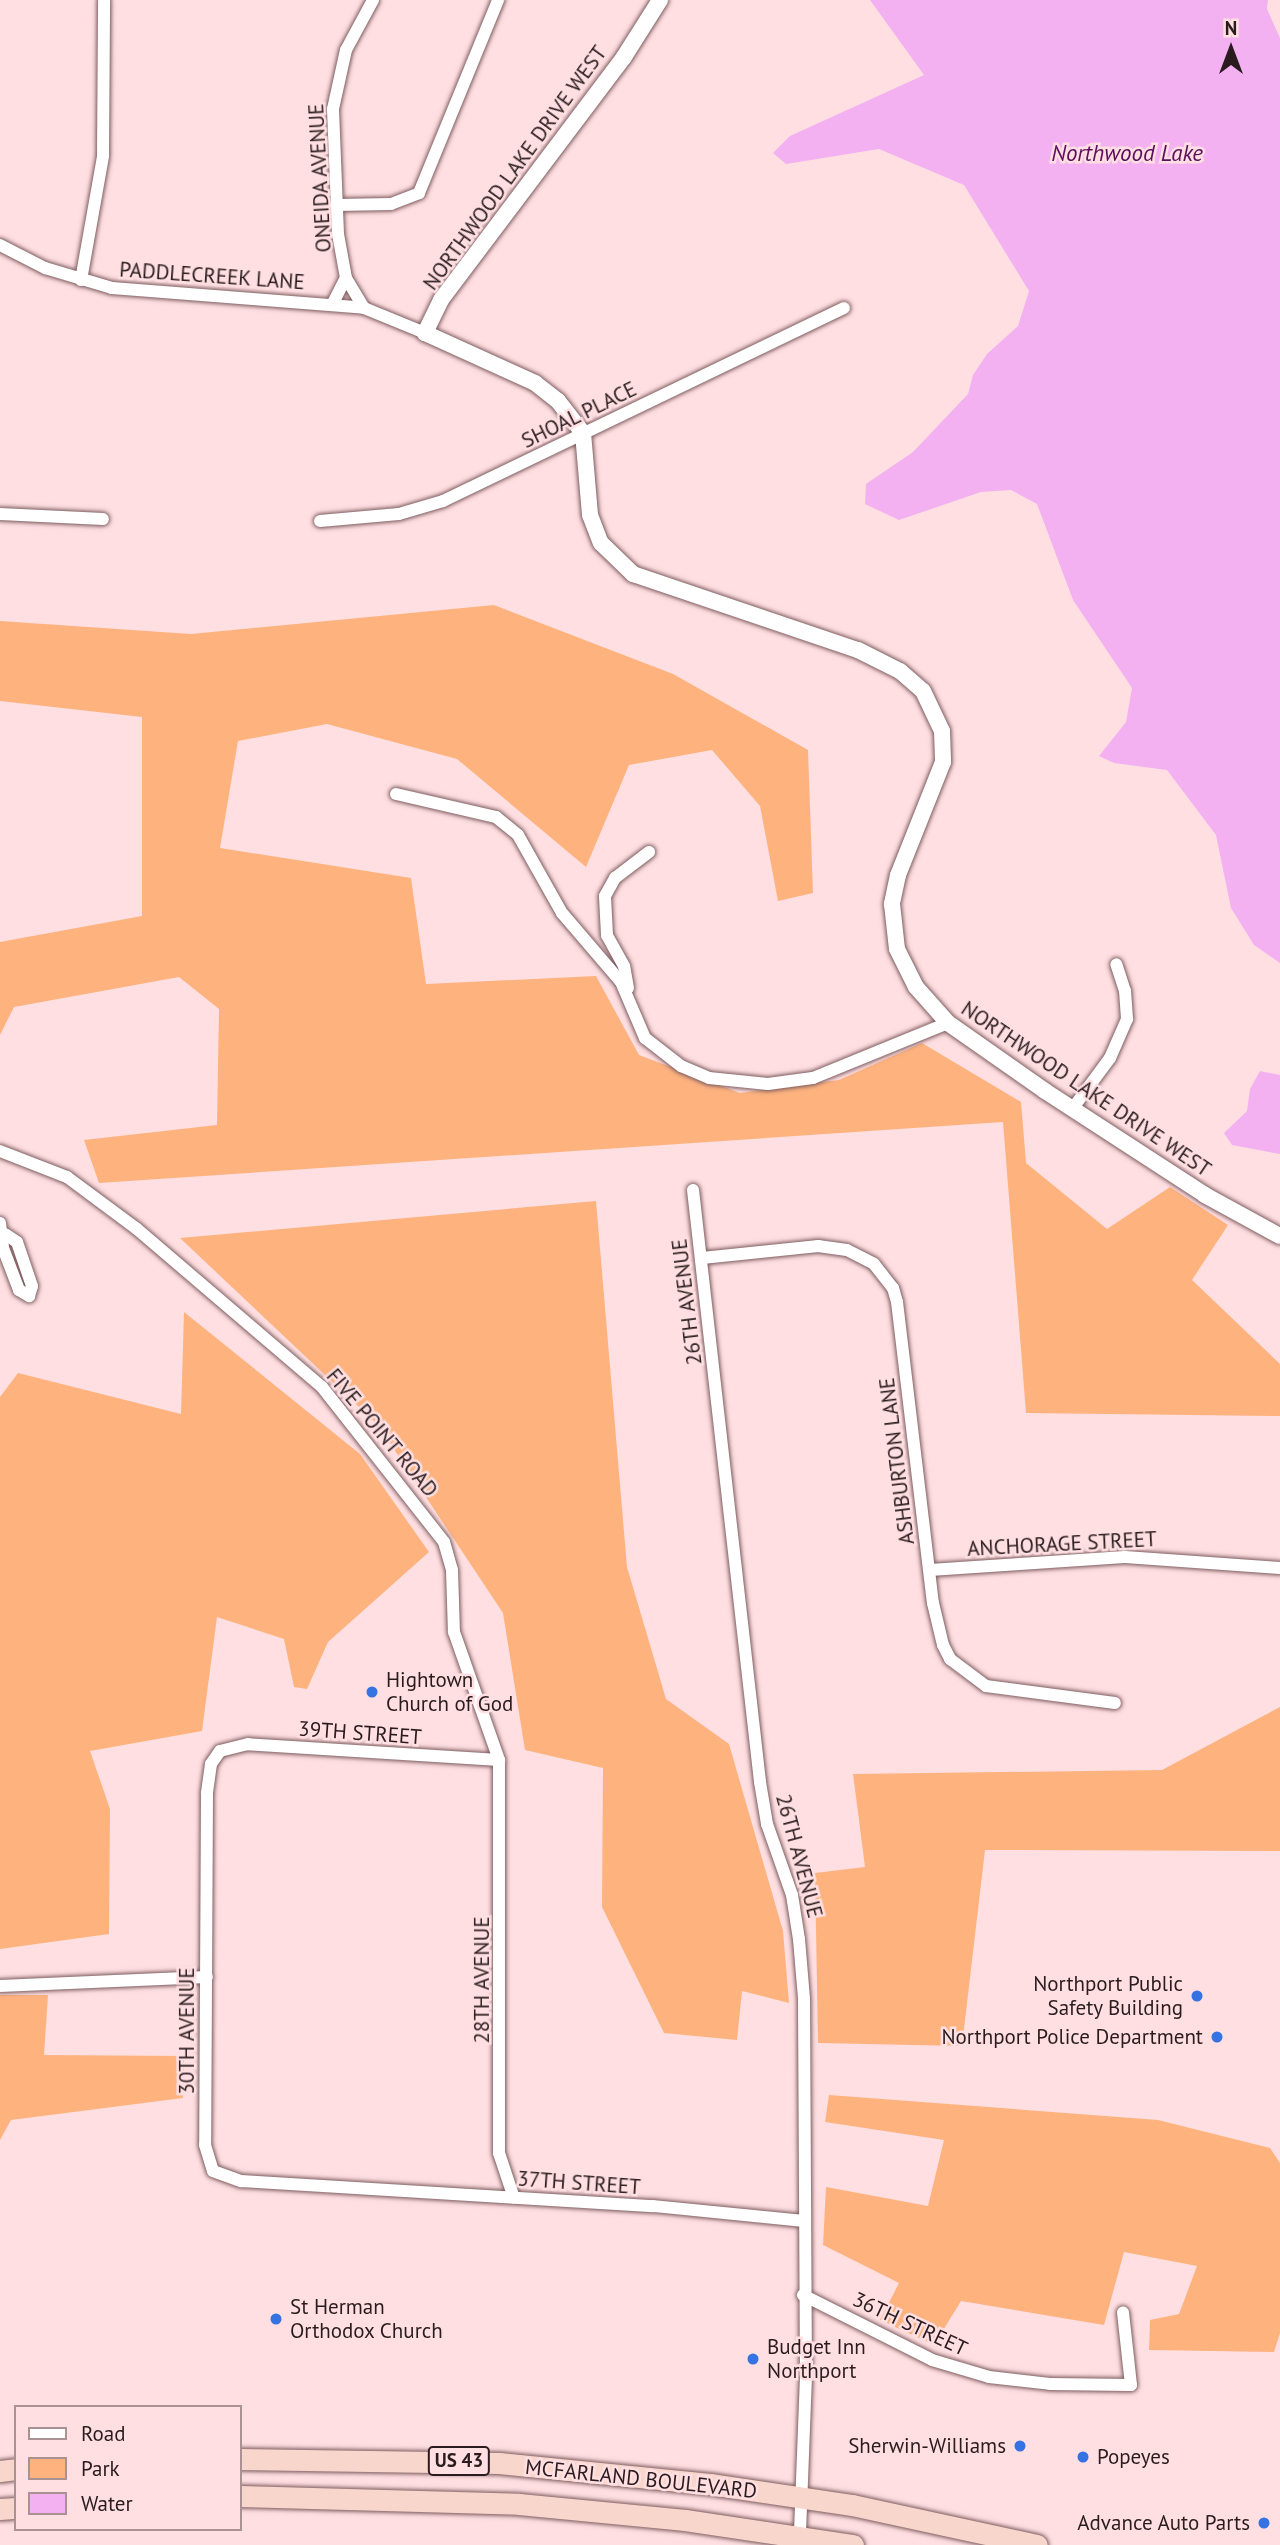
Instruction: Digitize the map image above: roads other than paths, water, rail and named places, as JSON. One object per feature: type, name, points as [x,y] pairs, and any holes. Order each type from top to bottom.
[{"type":"highway","name":"MCFARLAND BOULEVARD","points":[[242,2459],[499,2463],[802,2497],[1037,2545]]},
{"type":"highway","name":"MCFARLAND BOULEVARD","points":[[242,2496],[519,2504],[800,2535],[853,2545]]},
{"type":"street","points":[[81,280],[103,156],[104,0]]},
{"type":"street","name":"ONEIDA AVENUE","points":[[364,308],[346,278],[336,205],[335,94],[346,50],[373,0]]},
{"type":"street","points":[[336,205],[391,204],[419,193],[498,0]]},
{"type":"street","name":"NORTHWOOD LAKE DRIVE WEST","points":[[425,333],[441,300],[624,57],[660,0]]},
{"type":"street","name":"PADDLECREEK LANE","points":[[0,245],[45,268],[81,280],[126,290],[364,308],[425,333]]},
{"type":"street","name":"ONEIDA AVENUE","points":[[332,304],[346,278]]},
{"type":"street","name":"SHOAL PLACE","points":[[320,521],[384,516],[435,503],[844,308]]},
{"type":"street","points":[[425,333],[535,383],[558,401],[583,433]]},
{"type":"street","name":"NORTHWOOD LAKE DRIVE WEST","points":[[583,433],[590,515],[601,543],[625,568],[667,588],[858,650],[900,671],[923,691],[940,723],[943,762],[898,875],[892,919],[897,949],[909,975],[948,1023],[1205,1195],[1280,1236]]},
{"type":"street","points":[[0,514],[103,519]]},
{"type":"street","points":[[396,794],[496,817],[518,835],[561,910],[612,970],[655,1050],[709,1078],[739,1083],[813,1078],[948,1023]]},
{"type":"street","points":[[628,996],[624,966],[607,935],[605,896],[615,878],[649,852]]},
{"type":"street","points":[[1073,1108],[1110,1058],[1128,1018],[1125,990],[1116,964]]},
{"type":"street","name":"FIVE POINT ROAD","points":[[0,1153],[66,1177],[136,1229],[343,1409],[444,1542],[452,1570],[454,1632],[499,1760]]},
{"type":"street","name":"26TH AVENUE","points":[[693,1190],[762,1796],[799,1939],[804,1999],[803,2295],[806,2376],[800,2535]]},
{"type":"street","points":[[2,1228],[18,1242],[32,1286],[30,1300],[19,1290],[3,1248],[2,1228]]},
{"type":"street","name":"ASHBURTON LANE","points":[[702,1258],[832,1248],[874,1264],[893,1287],[930,1570],[943,1646],[973,1678],[1001,1690],[1115,1703]]},
{"type":"street","points":[[11,1268],[24,1263]]},
{"type":"street","name":"ANCHORAGE STREET","points":[[930,1570],[1125,1557],[1280,1568]]},
{"type":"street","name":"39TH STREET","points":[[220,1751],[248,1744],[499,1760]]},
{"type":"street","name":"30TH AVENUE","points":[[220,1751],[211,1763],[207,1794],[205,2144],[213,2171],[242,2182],[351,2188]]},
{"type":"street","name":"28TH AVENUE","points":[[499,1760],[499,2145],[501,2168],[514,2198]]},
{"type":"street","points":[[0,1986],[207,1977]]},
{"type":"street","name":"37TH STREET","points":[[351,2188],[803,2221]]},
{"type":"street","name":"36TH STREET","points":[[803,2295],[960,2370],[1050,2384],[1130,2385],[1123,2312]]},
{"type":"water","name":"Northwood Lake","points":[[870,0],[1268,0],[1267,9],[1280,38],[1280,963],[1254,945],[1231,908],[1216,835],[1167,770],[1114,763],[1099,756],[1126,722],[1132,688],[1073,600],[1037,504],[1011,490],[981,492],[899,520],[865,504],[866,484],[913,452],[968,394],[973,375],[987,354],[1018,326],[1029,291],[964,185],[879,149],[786,164],[773,153],[790,136],[924,75]]},
{"type":"water","points":[[1260,1071],[1280,1075],[1280,1154],[1232,1145],[1224,1133],[1247,1111],[1250,1089]]},
{"type":"place","name":"Hightown Church of God","points":[[372,1692]]},
{"type":"place","name":"Northport Public Safety Building","points":[[1197,1996]]},
{"type":"place","name":"Northport Police Department","points":[[1217,2037]]},
{"type":"place","name":"St Herman Orthodox Church","points":[[276,2319]]},
{"type":"place","name":"Budget Inn Northport","points":[[753,2359]]},
{"type":"place","name":"Sherwin-Williams","points":[[1020,2446]]},
{"type":"place","name":"Popeyes","points":[[1083,2457]]},
{"type":"place","name":"Advance Auto Parts","points":[[1264,2523]]}]
